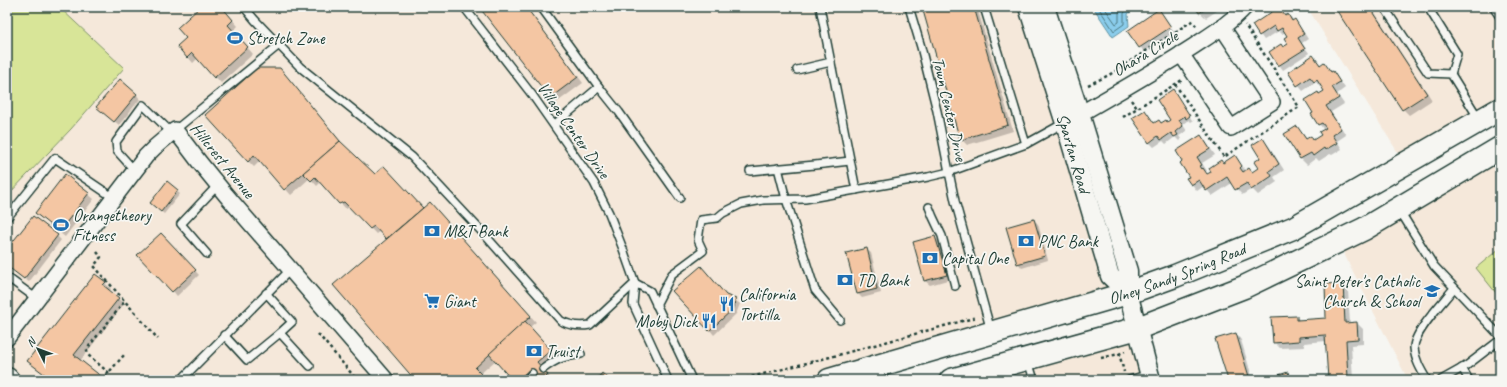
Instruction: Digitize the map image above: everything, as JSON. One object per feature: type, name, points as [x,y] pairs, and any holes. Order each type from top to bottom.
[{"type":"main road","name":"Olney Sandy Spring Road","points":[[829,380],[988,324],[1128,293],[1175,276],[1293,228],[1500,109]]},
{"type":"main road","name":"Olney Sandy Spring Road","points":[[951,380],[1138,328],[1244,287],[1364,229],[1500,148]]},
{"type":"street","name":"Spartan Road","points":[[1028,7],[1072,119]]},
{"type":"street","name":"Spartan Road","points":[[1045,7],[1110,276],[1128,293]]},
{"type":"street","name":"Ohara Circle","points":[[1072,119],[1181,54],[1222,27],[1245,7]]},
{"type":"street","points":[[1181,54],[1231,128],[1272,102],[1222,27]]},
{"type":"street","name":"Hillcrest Avenue","points":[[7,338],[154,147],[173,131],[290,270],[386,380]]},
{"type":"street","points":[[1128,293],[1151,377]]},
{"type":"lane","points":[[244,7],[300,67],[412,157],[484,234],[561,321],[580,327],[590,325],[635,283],[650,291],[692,380]]},
{"type":"lane","name":"Village Center Drive","points":[[464,7],[554,125],[594,182],[609,213],[635,283],[632,304],[668,380]]},
{"type":"lane","points":[[541,7],[599,87],[628,123],[680,198]]},
{"type":"lane","points":[[820,7],[856,190]]},
{"type":"lane","name":"Town Center Drive","points":[[908,7],[921,47],[937,110],[949,172],[1026,144],[1072,119]]},
{"type":"lane","points":[[984,7],[1026,144]]},
{"type":"lane","points":[[1384,7],[1428,73],[1451,74]]},
{"type":"lane","points":[[1494,7],[1500,17]]},
{"type":"lane","points":[[1429,8],[1457,54],[1451,74],[1480,120]]},
{"type":"lane","points":[[135,171],[116,151],[116,142],[143,105],[173,131],[279,45]]},
{"type":"lane","points":[[797,70],[831,62]]},
{"type":"lane","points":[[554,125],[599,87]]},
{"type":"lane","points":[[7,218],[55,158],[114,198]]},
{"type":"lane","points":[[750,171],[850,161]]},
{"type":"lane","points":[[778,168],[786,199],[815,290],[840,320]]},
{"type":"lane","points":[[656,305],[672,274],[703,251],[698,240],[701,220],[717,218],[741,204],[763,200],[805,199],[949,172],[955,201],[988,324]]},
{"type":"lane","points":[[207,254],[181,224],[218,185]]},
{"type":"lane","points":[[929,207],[942,236],[955,286]]},
{"type":"lane","points":[[1399,209],[1434,266],[1500,336]]},
{"type":"lane","points":[[181,380],[290,270]]},
{"type":"lane","points":[[7,277],[38,299]]},
{"type":"lane","points":[[1427,380],[1416,358],[1414,346],[1418,334],[1454,288]]},
{"type":"lane","points":[[224,335],[248,360],[292,322],[266,293]]},
{"type":"lane","points":[[280,333],[310,366]]},
{"type":"lane","points":[[1441,380],[1462,368],[1500,340]]},
{"type":"lane","points":[[542,368],[563,357],[581,354]]},
{"type":"lane","points":[[1027,359],[1034,380]]},
{"type":"lane","points":[[1462,368],[1469,380]]},
{"type":"lane","points":[[527,380],[533,377]]},
{"type":"lane","points":[[1127,377],[1151,377]]},
{"type":"path","points":[[1088,85],[1109,75],[1192,21],[1198,28],[1204,24]]},
{"type":"path","points":[[1123,116],[1184,78]]},
{"type":"path","points":[[97,252],[101,257],[94,266],[158,339]]},
{"type":"path","points":[[108,373],[88,355],[87,350],[125,302]]},
{"type":"path","points":[[740,380],[988,324]]},
{"type":"path","points":[[318,334],[357,380]]},
{"type":"path","points":[[102,380],[125,354]]},
{"type":"path","points":[[1119,354],[1127,377]]},
{"type":"shaded area","points":[[59,7],[1037,7],[1128,293],[829,380],[8,380],[7,196],[71,129],[124,68]]},
{"type":"shaded area","points":[[1307,7],[1500,7],[1500,109],[1405,164]]},
{"type":"shaded area","name":"Saint Peter's Catholic Church & School","points":[[1500,149],[1500,380],[1408,380],[1338,242]]},
{"type":"shaded area","points":[[1138,328],[1151,380],[951,380]]},
{"type":"green space","points":[[7,7],[59,7],[124,68],[71,129],[7,196]]},
{"type":"green space","points":[[1500,248],[1500,298],[1476,268]]},
{"type":"water","points":[[1093,7],[1136,7],[1128,14],[1129,26],[1113,37]]},
{"type":"building","points":[[200,7],[222,7],[233,20],[228,25],[248,47],[214,78],[192,53],[187,58],[177,46],[186,38],[177,28]]},
{"type":"building","points":[[479,7],[526,7],[578,77],[550,98]]},
{"type":"building","points":[[922,7],[974,7],[1008,125],[960,140]]},
{"type":"building","points":[[1195,7],[1209,7],[1199,13]]},
{"type":"building","points":[[1279,7],[1285,16],[1288,14],[1292,21],[1295,19],[1304,34],[1298,38],[1305,49],[1278,66],[1269,52],[1281,44],[1283,47],[1288,44],[1284,38],[1287,36],[1282,28],[1277,31],[1274,26],[1259,36],[1252,25]]},
{"type":"building","points":[[1343,7],[1370,7],[1427,94],[1402,110],[1337,11]]},
{"type":"building","points":[[1159,9],[1171,27],[1139,48],[1127,31]]},
{"type":"building","points":[[1313,55],[1320,65],[1324,62],[1331,72],[1333,71],[1340,82],[1332,87],[1339,98],[1326,106],[1341,129],[1332,135],[1337,143],[1325,150],[1324,148],[1313,156],[1311,153],[1300,159],[1284,134],[1297,126],[1306,139],[1311,136],[1313,140],[1321,135],[1319,132],[1326,128],[1322,123],[1318,125],[1305,100],[1318,92],[1319,94],[1324,91],[1317,80],[1314,82],[1310,77],[1297,86],[1288,72]]},
{"type":"building","points":[[257,68],[280,68],[340,141],[284,190],[254,155],[248,162],[205,115]]},
{"type":"building","points":[[120,79],[137,94],[114,122],[96,107]]},
{"type":"building","points":[[1173,89],[1190,116],[1186,119],[1185,116],[1179,120],[1183,126],[1176,132],[1178,135],[1174,137],[1171,133],[1161,140],[1158,136],[1149,143],[1132,118],[1145,110],[1154,123],[1159,120],[1161,123],[1166,120],[1167,122],[1170,120],[1157,100]]},
{"type":"building","points":[[1201,135],[1210,149],[1197,157],[1202,165],[1200,166],[1207,174],[1211,172],[1209,168],[1221,160],[1223,163],[1235,155],[1242,166],[1240,168],[1243,172],[1249,168],[1252,172],[1258,168],[1254,162],[1260,158],[1252,145],[1263,138],[1279,164],[1269,171],[1272,176],[1251,190],[1247,183],[1235,190],[1227,177],[1206,191],[1199,180],[1191,185],[1186,178],[1189,177],[1180,163],[1182,161],[1176,151]]},
{"type":"building","points":[[340,141],[375,174],[384,166],[423,208],[386,239],[374,226],[370,229],[344,202],[339,204],[315,177],[311,181],[303,173]]},
{"type":"building","points":[[65,174],[89,193],[59,232],[35,213]]},
{"type":"building","points":[[167,181],[178,190],[161,212],[150,203]]},
{"type":"building","name":"Giant","points":[[430,202],[531,316],[475,368],[482,375],[477,380],[415,380],[333,285]]},
{"type":"building","points":[[33,216],[58,235],[24,279],[7,266],[7,249]]},
{"type":"building","name":"PNC Bank","points":[[1034,219],[1045,256],[1017,264],[1006,227]]},
{"type":"building","points":[[161,233],[196,270],[172,292],[137,255]]},
{"type":"building","name":"Capital One","points":[[935,236],[947,275],[924,281],[913,242]]},
{"type":"building","points":[[867,248],[877,289],[857,294],[846,253]]},
{"type":"building","points":[[701,266],[726,295],[736,299],[732,310],[709,331],[672,291]]},
{"type":"building","points":[[95,274],[106,282],[103,285],[119,298],[74,355],[102,377],[99,380],[52,380],[27,361]]},
{"type":"building","points":[[1343,283],[1345,323],[1357,322],[1358,339],[1346,340],[1348,378],[1328,379],[1325,335],[1299,337],[1299,341],[1273,343],[1271,317],[1297,316],[1297,320],[1326,318],[1325,284]]},
{"type":"building","points":[[525,321],[551,350],[537,362],[548,375],[543,380],[538,380],[529,370],[517,380],[512,380],[489,354]]},
{"type":"building","points":[[1236,333],[1250,380],[1228,380],[1215,339]]},
{"type":"building","points":[[1288,372],[1291,380],[1263,380]]},
{"type":"building","points":[[602,373],[610,380],[596,380]]},
{"type":"place","name":"Stretch Zone","points":[[235,38]]},
{"type":"place","name":"Orangetheory Fitness","points":[[61,225]]},
{"type":"place","name":"M&T Bank","points":[[432,231]]},
{"type":"place","name":"PNC Bank","points":[[1026,241]]},
{"type":"place","name":"Capital One","points":[[930,258]]},
{"type":"place","name":"TD Bank","points":[[845,280]]},
{"type":"place","name":"Saint Peter's Catholic Church & School","points":[[1432,291]]},
{"type":"place","name":"Giant","points":[[432,301]]},
{"type":"place","name":"California Tortilla","points":[[727,304]]},
{"type":"place","name":"Moby Dick","points":[[709,321]]},
{"type":"place","name":"Truist","points":[[534,351]]}]
